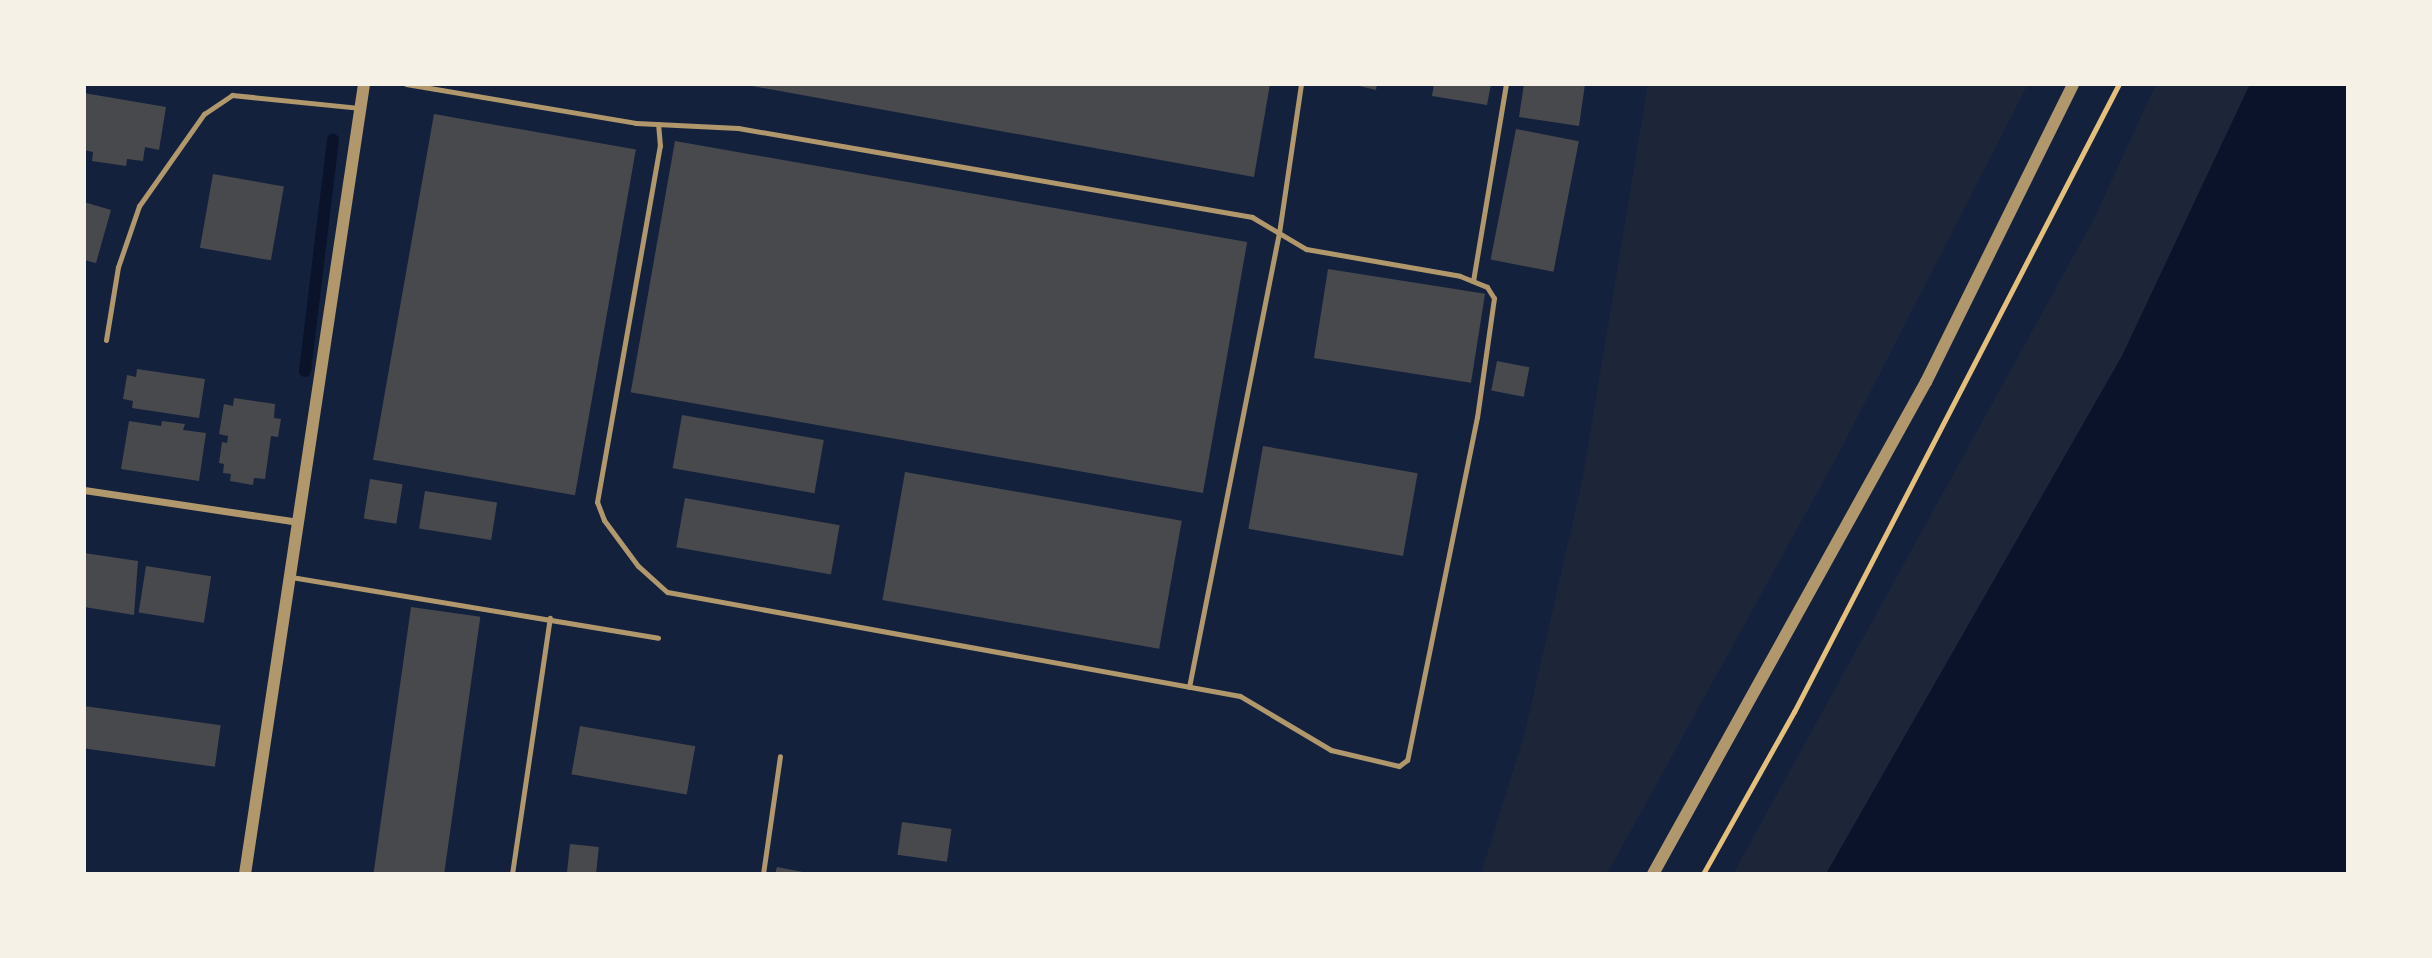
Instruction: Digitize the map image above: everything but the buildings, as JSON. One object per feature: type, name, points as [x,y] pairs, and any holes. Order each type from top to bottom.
[{"type":"street","points":[[245,874],[364,84]]},
{"type":"street","points":[[1653,874],[1926,382],[2073,84]]},
{"type":"street","points":[[84,490],[299,522]]},
{"type":"lane","points":[[406,84],[658,124],[738,128],[1252,216],[1306,249],[1474,281],[1487,287],[1494,298],[1483,377],[1407,760],[1399,766],[1342,754],[1240,696],[667,592],[638,566],[604,520],[597,502],[660,146],[658,124]]},
{"type":"lane","points":[[1189,687],[1279,233],[1301,84]]},
{"type":"lane","points":[[1474,281],[1506,84]]},
{"type":"lane","points":[[106,340],[118,267],[139,205],[204,114],[232,95],[361,108]]},
{"type":"lane","points":[[291,577],[550,618],[657,638]]},
{"type":"lane","points":[[512,874],[550,618]]},
{"type":"lane","points":[[763,874],[780,756]]},
{"type":"path","points":[[1703,874],[1820,663],[2119,84]]},
{"type":"shaded area","points":[[1648,84],[2028,84],[1840,451],[1607,874],[1481,874],[1525,732],[1583,477]]},
{"type":"shaded area","points":[[2156,84],[2250,84],[2122,356],[1826,874],[1733,874],[2094,219]]},
{"type":"shaded area","points":[[2250,84],[2348,84],[2348,874],[1826,874],[2122,356]]},
{"type":"waterway","points":[[305,371],[333,140]]}]
